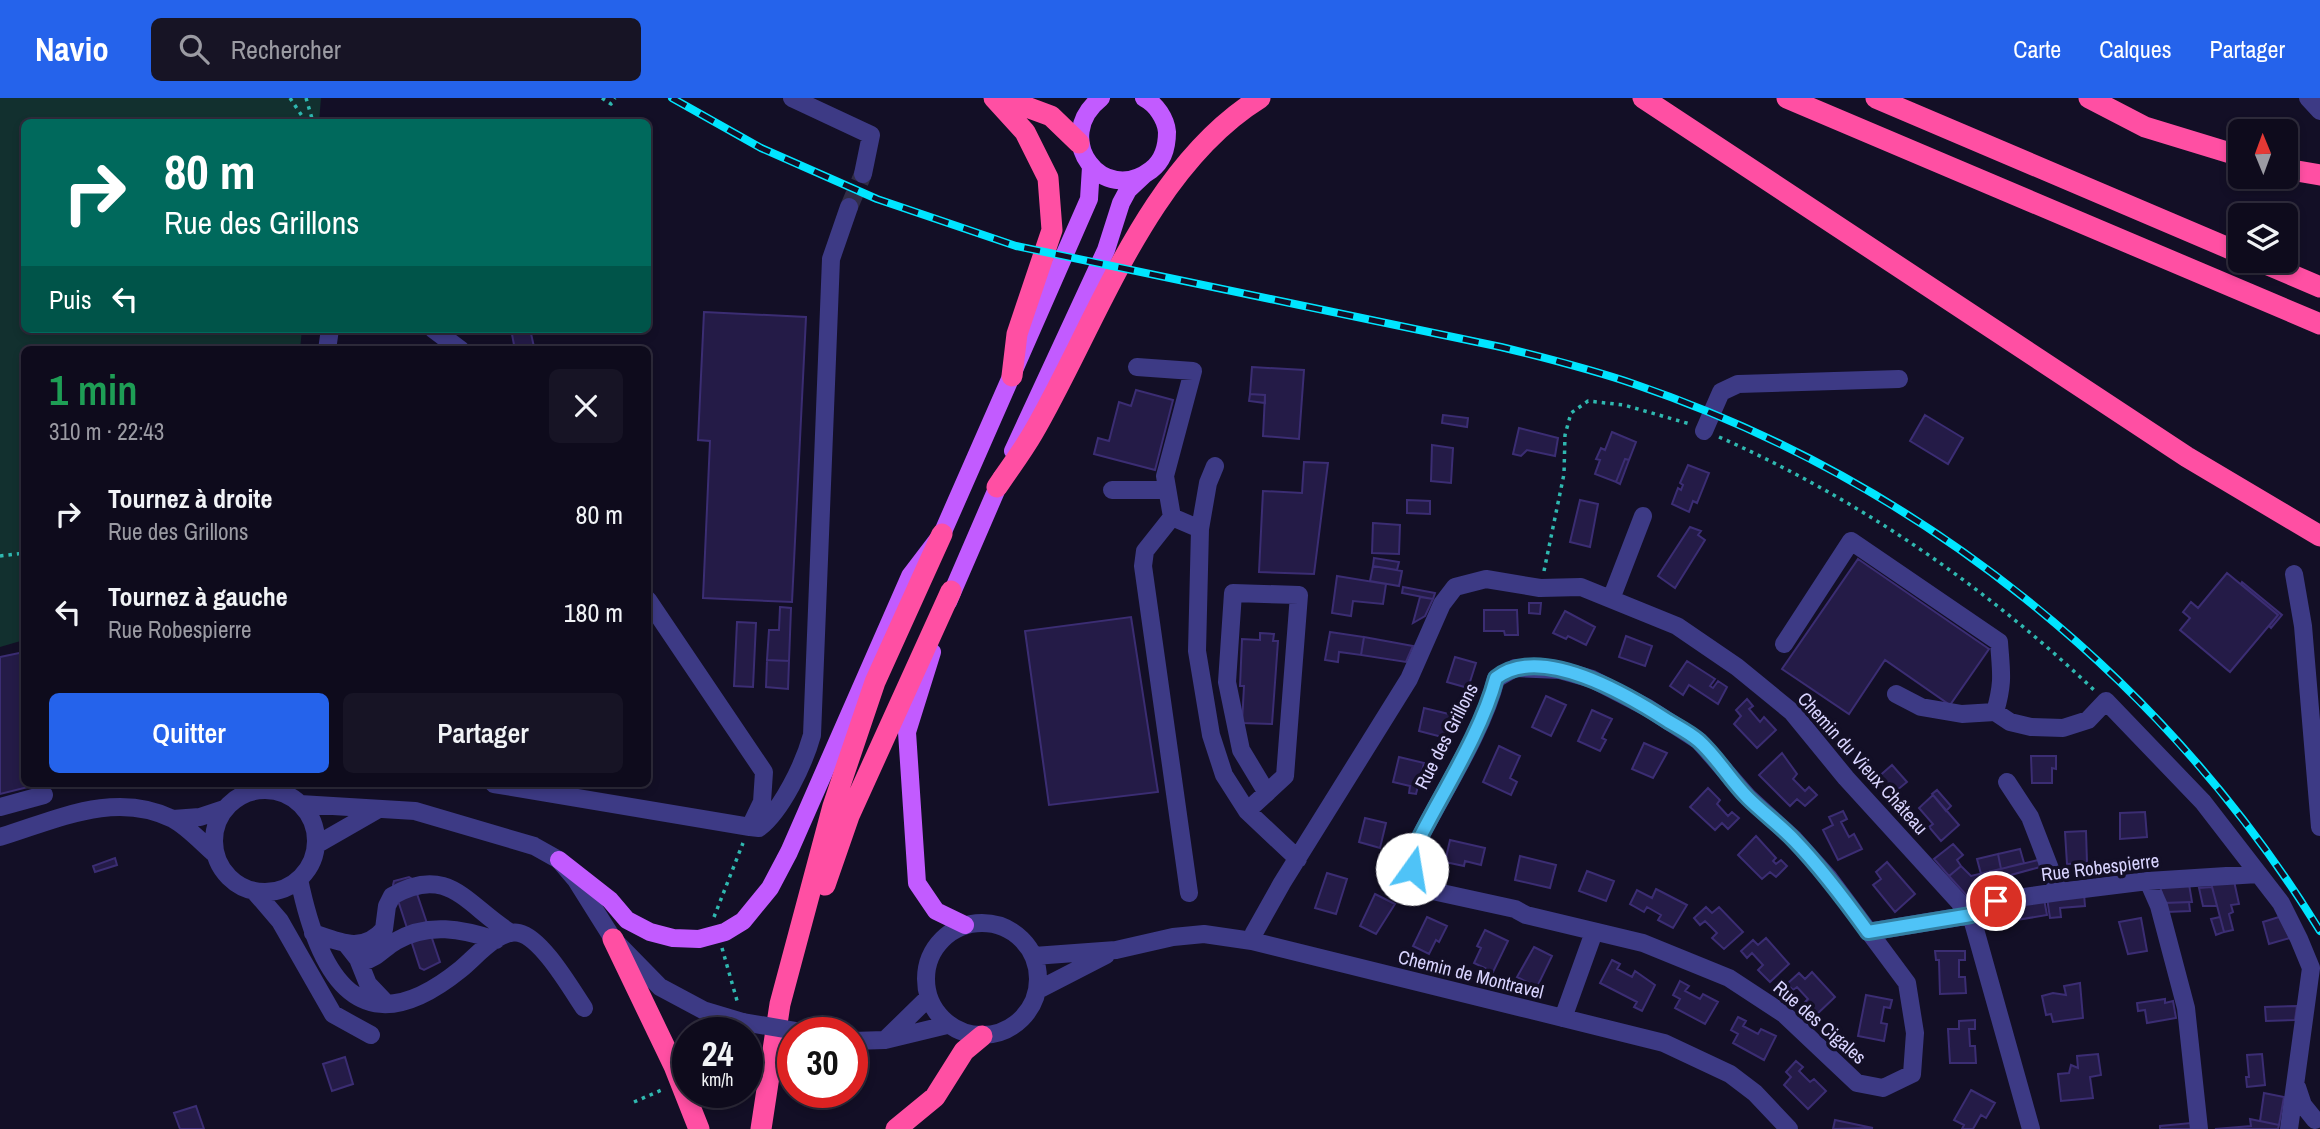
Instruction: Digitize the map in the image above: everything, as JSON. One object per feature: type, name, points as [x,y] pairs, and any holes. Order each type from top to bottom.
[{"type":"highway","points":[[994,98],[1025,132],[1048,178],[1052,230],[1017,334],[1012,376]]},
{"type":"highway","points":[[1002,98],[1051,116],[1079,143]]},
{"type":"highway","points":[[997,486],[1033,433],[1082,335],[1175,175],[1232,116],[1260,98]]},
{"type":"highway","points":[[1625,98],[1705,141]]},
{"type":"highway","points":[[1643,98],[2187,457],[2320,536]]},
{"type":"highway","points":[[1787,98],[2320,324]]},
{"type":"highway","points":[[1876,98],[2228,248]]},
{"type":"highway","points":[[2089,98],[2144,127],[2228,152]]},
{"type":"highway","points":[[2298,171],[2320,175]]},
{"type":"highway","points":[[2287,273],[2320,287]]},
{"type":"highway","points":[[761,1129],[780,1004],[834,806],[875,682],[942,534]]},
{"type":"highway","points":[[774,1129],[789,1013],[819,904],[849,816],[951,591]]},
{"type":"highway","points":[[612,939],[674,1066],[699,1129]]},
{"type":"highway","points":[[895,1129],[934,1097],[964,1051],[982,1036]]},
{"type":"main road","points":[[1101,98],[1083,117],[1079,143],[1084,158],[1091,167],[1113,179],[1129,180],[1144,175]]},
{"type":"main road","points":[[964,925],[936,911],[916,884],[907,732],[951,591],[1106,250],[1121,203],[1128,190],[1156,166],[1164,152],[1167,127],[1163,118],[1144,98]]},
{"type":"main road","points":[[1163,118],[1168,98]]},
{"type":"main road","points":[[559,860],[610,900],[627,920],[650,932],[673,938],[699,939],[725,932],[743,921],[764,897],[789,852],[909,576],[942,534],[1089,199],[1091,167]]},
{"type":"street","points":[[792,98],[871,135],[863,174]]},
{"type":"street","points":[[2308,98],[2320,111]]},
{"type":"street","points":[[512,787],[750,827],[759,828],[771,819],[807,754],[813,735],[831,259],[849,207]]},
{"type":"street","points":[[438,333],[456,346]]},
{"type":"street","points":[[1138,367],[1193,371],[1165,475],[1172,517],[1145,551],[1143,566],[1189,893]]},
{"type":"street","points":[[1704,431],[1721,392],[1738,384],[1899,379]]},
{"type":"street","points":[[1215,466],[1208,484],[1200,529],[1197,651],[1210,735],[1224,775],[1247,811],[1298,859]]},
{"type":"street","points":[[1112,490],[1167,490]]},
{"type":"street","points":[[1172,517],[1200,529]]},
{"type":"street","points":[[1611,599],[1645,517]]},
{"type":"street","points":[[1784,644],[1851,541],[1999,642],[2003,668],[1995,712]]},
{"type":"street","points":[[2294,574],[2303,626],[2320,827]]},
{"type":"street","name":"Chemin du Vieux Château","points":[[1252,941],[1282,883],[1409,680],[1442,604],[1455,587],[1486,579],[1540,588],[1581,587],[1677,626],[1737,667],[1792,712],[1846,778],[1971,915],[2031,1129]]},
{"type":"street","points":[[1247,811],[1284,776],[1299,595],[1233,593],[1227,682],[1241,750],[1266,793]]},
{"type":"street","points":[[651,604],[764,772],[762,802],[750,827]]},
{"type":"street","name":"Rue des Grillons","points":[[1594,932],[1526,915],[1515,909],[1427,890],[1417,882],[1412,869],[1412,853],[1469,744],[1492,696],[1496,678],[1515,668],[1560,670],[1592,679],[1648,708],[1699,741],[1748,797],[1794,839],[1829,878],[1868,932]]},
{"type":"street","points":[[1896,694],[1921,707],[1962,713],[1995,712],[2010,722],[2031,727],[2063,728],[2088,720],[2106,701],[2203,802],[2281,903],[2311,968],[2291,1129],[2317,1120],[2303,1105],[2297,1086]]},
{"type":"street","points":[[2007,782],[2030,817],[2059,892]]},
{"type":"street","points":[[173,820],[200,817],[225,809],[259,787],[377,810],[397,808],[415,811],[534,846],[559,860],[576,880],[612,939],[660,987],[703,1010],[743,1022],[777,1028]]},
{"type":"street","points":[[0,807],[44,795]]},
{"type":"street","points":[[256,892],[286,888],[299,879],[313,858],[316,845],[311,819],[294,795]]},
{"type":"street","points":[[0,837],[64,815],[103,807],[134,808],[173,820],[215,854]]},
{"type":"street","points":[[225,809],[216,823],[213,838],[220,867],[230,879],[256,892],[280,921],[332,1014],[371,1035]]},
{"type":"street","points":[[316,845],[377,810]]},
{"type":"street","name":"Rue Robespierre","points":[[1868,932],[1971,915],[1996,901],[2148,881],[2258,874]]},
{"type":"street","points":[[299,879],[313,933],[327,964],[353,996],[368,1002],[387,1004],[422,996],[503,936]]},
{"type":"street","points":[[2148,881],[2158,906],[2186,1009],[2199,1129]]},
{"type":"street","points":[[353,952],[384,929],[387,906],[392,896],[421,883],[436,883],[455,889],[503,936]]},
{"type":"street","points":[[964,925],[998,925],[1025,942],[1034,956],[1038,990],[1031,1008],[1018,1023],[1001,1033],[982,1036],[964,1033],[947,1025],[928,998],[925,980],[928,962],[936,946],[948,933],[964,925]]},
{"type":"street","points":[[313,933],[369,960],[394,942],[422,930],[454,929],[503,936],[521,933],[539,946],[584,1008]]},
{"type":"street","points":[[1563,1018],[1594,932]]},
{"type":"street","name":"Rue des Cigales","points":[[1594,932],[1643,943],[1729,978],[1784,1014],[1857,1083],[1883,1088],[1912,1074],[1915,1033],[1907,983],[1868,932]]},
{"type":"street","name":"Chemin de Montravel","points":[[1034,956],[1116,950],[1173,937],[1204,934],[1252,941],[1664,1043],[1730,1074],[1789,1129]]},
{"type":"street","name":"Chemin de Montravel","points":[[1038,990],[1116,950]]},
{"type":"street","points":[[353,952],[374,994],[387,1004]]},
{"type":"street","points":[[886,1040],[928,998]]},
{"type":"street","points":[[868,1041],[886,1040],[947,1025]]},
{"type":"path","points":[[290,98],[304,119]]},
{"type":"path","points":[[306,98],[312,119]]},
{"type":"path","points":[[603,98],[611,104],[615,98]]},
{"type":"path","points":[[1540,588],[1564,474],[1565,435],[1571,413],[1588,401],[1624,405],[1678,419],[1830,491],[1983,596],[2061,659],[2106,701]]},
{"type":"path","points":[[0,555],[21,553]]},
{"type":"path","points":[[634,1101],[665,1088]]},
{"type":"green space","points":[[0,98],[321,98],[319,119],[21,119],[21,333],[302,333],[300,346],[21,346],[21,641],[0,647]]},
{"type":"building","points":[[704,312],[806,317],[792,602],[703,598],[710,441],[698,440]]},
{"type":"building","points":[[512,333],[531,333],[534,346],[514,346]]},
{"type":"building","points":[[1252,367],[1304,370],[1299,439],[1263,436],[1265,395],[1250,394]]},
{"type":"building","points":[[1136,390],[1173,400],[1155,470],[1094,454],[1098,438],[1109,441],[1119,402],[1131,406]]},
{"type":"building","points":[[1250,394],[1265,395],[1265,403],[1249,401]]},
{"type":"building","points":[[1443,415],[1468,418],[1467,427],[1442,423]]},
{"type":"building","points":[[1925,415],[1963,438],[1948,464],[1910,441]]},
{"type":"building","points":[[1519,428],[1558,438],[1555,456],[1527,450],[1521,456],[1513,454]]},
{"type":"building","points":[[1612,432],[1636,442],[1629,460],[1625,459],[1616,482],[1595,474],[1600,460],[1596,459],[1601,448],[1605,450]]},
{"type":"building","points":[[1432,445],[1453,448],[1451,483],[1431,481]]},
{"type":"building","points":[[1625,459],[1629,460],[1620,484],[1616,482]]},
{"type":"building","points":[[1304,462],[1328,463],[1314,574],[1259,572],[1263,491],[1302,493]]},
{"type":"building","points":[[1688,465],[1709,473],[1697,503],[1693,501],[1689,512],[1672,504],[1678,488],[1681,490],[1683,485],[1680,483]]},
{"type":"building","points":[[1407,500],[1430,501],[1430,514],[1407,513]]},
{"type":"building","points":[[1580,500],[1598,504],[1590,547],[1570,542]]},
{"type":"building","points":[[1373,523],[1400,525],[1399,554],[1372,553]]},
{"type":"building","points":[[1690,527],[1701,531],[1698,535],[1705,540],[1675,588],[1658,576]]},
{"type":"building","points":[[1374,558],[1399,562],[1397,570],[1373,566]]},
{"type":"building","points":[[1858,559],[1989,649],[1950,705],[1885,660],[1849,714],[1782,669]]},
{"type":"building","points":[[1373,566],[1402,571],[1399,586],[1370,581]]},
{"type":"building","points":[[2227,573],[2278,615],[2230,672],[2180,630],[2190,618],[2183,612],[2191,602],[2198,608]]},
{"type":"building","points":[[1337,576],[1386,584],[1383,604],[1353,601],[1351,616],[1332,613]]},
{"type":"building","points":[[2242,582],[2282,615],[2271,628],[2269,626],[2278,615],[2241,584]]},
{"type":"building","points":[[1403,587],[1435,593],[1433,599],[1402,593]]},
{"type":"building","points":[[1420,597],[1433,599],[1425,616],[1413,623]]},
{"type":"building","points":[[1529,603],[1541,603],[1540,614],[1529,613]]},
{"type":"building","points":[[780,607],[791,608],[789,661],[767,660],[769,630],[779,630]]},
{"type":"building","points":[[1484,610],[1517,610],[1518,635],[1505,635],[1504,631],[1484,631]]},
{"type":"building","points":[[1565,611],[1595,627],[1586,645],[1568,636],[1566,639],[1553,633]]},
{"type":"building","points":[[1131,617],[1158,792],[1049,805],[1025,631]]},
{"type":"building","points":[[737,622],[756,623],[753,687],[734,686]]},
{"type":"building","points":[[1330,632],[1364,637],[1361,655],[1339,652],[1338,662],[1325,660]]},
{"type":"building","points":[[1260,633],[1274,634],[1273,641],[1278,641],[1272,724],[1242,723],[1242,639],[1260,640]]},
{"type":"building","points":[[1626,636],[1652,646],[1645,666],[1619,657]]},
{"type":"building","points":[[1364,637],[1413,646],[1406,662],[1361,655]]},
{"type":"building","points":[[21,653],[21,787],[28,787],[0,794],[0,657]]},
{"type":"building","points":[[1455,657],[1476,663],[1468,688],[1447,682]]},
{"type":"building","points":[[767,660],[789,661],[788,689],[766,687]]},
{"type":"building","points":[[1687,661],[1715,679],[1710,686],[1713,688],[1718,681],[1727,687],[1718,704],[1689,685],[1683,695],[1670,686]]},
{"type":"building","points":[[1546,696],[1566,705],[1551,736],[1532,727]]},
{"type":"building","points":[[1747,699],[1753,706],[1749,709],[1760,722],[1764,717],[1776,730],[1757,748],[1734,724],[1741,716],[1736,710]]},
{"type":"building","points":[[1424,708],[1453,715],[1446,738],[1419,731]]},
{"type":"building","points":[[1592,710],[1612,719],[1602,738],[1606,740],[1600,751],[1578,741]]},
{"type":"building","points":[[1644,743],[1667,753],[1653,778],[1632,769]]},
{"type":"building","points":[[1499,746],[1520,756],[1510,778],[1517,782],[1511,795],[1483,782]]},
{"type":"building","points":[[1782,753],[1797,774],[1793,779],[1805,791],[1809,787],[1817,795],[1805,806],[1797,799],[1790,806],[1759,775]]},
{"type":"building","points":[[2031,756],[2056,756],[2056,769],[2052,768],[2052,783],[2032,783]]},
{"type":"building","points":[[1399,757],[1424,763],[1416,794],[1409,793],[1410,786],[1393,782]]},
{"type":"building","points":[[1892,765],[1907,782],[1891,795],[1877,778]]},
{"type":"building","points":[[1708,788],[1720,800],[1717,804],[1728,816],[1732,812],[1739,818],[1728,829],[1722,823],[1715,830],[1690,807]]},
{"type":"building","points":[[1937,790],[1951,806],[1946,811],[1932,794]]},
{"type":"building","points":[[1933,795],[1959,825],[1941,841],[1929,827],[1933,824],[1919,808]]},
{"type":"building","points":[[1843,811],[1847,819],[1841,822],[1849,837],[1854,834],[1862,849],[1838,860],[1823,830],[1833,825],[1829,817]]},
{"type":"building","points":[[2145,812],[2147,837],[2120,839],[2120,813]]},
{"type":"building","points":[[1365,818],[1386,823],[1380,848],[1359,842]]},
{"type":"building","points":[[2086,831],[2087,863],[2067,864],[2065,832]]},
{"type":"building","points":[[1756,836],[1776,858],[1773,861],[1776,864],[1781,860],[1787,866],[1776,877],[1770,872],[1762,879],[1738,855]]},
{"type":"building","points":[[1450,840],[1485,848],[1481,865],[1465,861],[1464,866],[1445,862]]},
{"type":"building","points":[[1953,844],[1963,855],[1957,860],[1961,866],[1949,876],[1934,859]]},
{"type":"building","points":[[2020,849],[2024,863],[2001,869],[1998,854]]},
{"type":"building","points":[[1998,854],[2001,869],[1981,874],[1977,859]]},
{"type":"building","points":[[1520,856],[1556,865],[1550,888],[1515,880]]},
{"type":"building","points":[[115,858],[117,865],[95,872],[93,866]]},
{"type":"building","points":[[2038,860],[2040,867],[1989,881],[1968,897],[1949,876],[1961,866],[1971,876]]},
{"type":"building","points":[[1887,862],[1915,894],[1895,912],[1873,885],[1881,879],[1876,872]]},
{"type":"building","points":[[1587,871],[1614,881],[1606,901],[1579,891]]},
{"type":"building","points":[[1327,873],[1347,879],[1336,914],[1315,908]]},
{"type":"building","points":[[409,877],[412,879],[440,962],[424,970],[420,968],[393,885],[394,881]]},
{"type":"building","points":[[2234,881],[2239,904],[2231,905],[2233,912],[2229,914],[2233,930],[2224,932],[2211,883]]},
{"type":"building","points":[[2189,884],[2192,902],[2164,903],[2160,886]]},
{"type":"building","points":[[2212,887],[2217,906],[2203,906],[2199,888]]},
{"type":"building","points":[[1656,889],[1687,905],[1673,928],[1658,920],[1661,915],[1647,907],[1644,912],[1630,904],[1637,890],[1652,898]]},
{"type":"building","points":[[1375,894],[1395,904],[1376,934],[1360,926]]},
{"type":"building","points":[[2084,894],[2085,906],[2060,908],[2061,917],[2050,918],[2047,898]]},
{"type":"building","points":[[2044,899],[2047,915],[2004,922],[2001,906]]},
{"type":"building","points":[[2189,902],[2190,911],[2167,912],[2164,903]]},
{"type":"building","points":[[1706,907],[1712,913],[1719,907],[1743,932],[1724,949],[1712,938],[1717,933],[1705,921],[1700,925],[1694,918]]},
{"type":"building","points":[[1427,917],[1447,926],[1429,954],[1413,946]]},
{"type":"building","points":[[2220,917],[2224,932],[2216,935],[2211,919]]},
{"type":"building","points":[[2279,917],[2290,938],[2269,944],[2263,922]]},
{"type":"building","points":[[2141,918],[2147,951],[2128,954],[2119,922]]},
{"type":"building","points":[[1485,930],[1508,941],[1493,972],[1474,963],[1481,948],[1477,946]]},
{"type":"building","points":[[1766,938],[1789,964],[1770,982],[1758,970],[1763,965],[1752,953],[1747,958],[1741,951],[1753,940],[1758,945]]},
{"type":"building","points":[[1534,947],[1552,956],[1537,987],[1517,977]]},
{"type":"building","points":[[1935,951],[1965,951],[1965,960],[1959,960],[1959,977],[1965,977],[1966,993],[1940,994],[1939,960],[1936,960]]},
{"type":"building","points":[[1612,960],[1620,964],[1617,969],[1632,977],[1635,971],[1655,985],[1642,1011],[1634,1007],[1637,1002],[1600,983]]},
{"type":"building","points":[[1812,972],[1835,997],[1816,1015],[1804,1003],[1808,999],[1797,987],[1793,990],[1787,984],[1799,973],[1805,979]]},
{"type":"building","points":[[1680,981],[1689,986],[1685,991],[1700,999],[1703,994],[1718,1002],[1705,1024],[1675,1008],[1680,999],[1673,995]]},
{"type":"building","points":[[2080,983],[2083,1018],[2053,1022],[2051,1014],[2046,1015],[2042,996],[2053,993],[2066,995],[2064,986]]},
{"type":"building","points":[[1866,995],[1892,1000],[1890,1008],[1884,1007],[1881,1023],[1887,1024],[1884,1041],[1858,1036]]},
{"type":"building","points":[[2165,999],[2165,1003],[2173,1001],[2176,1018],[2147,1023],[2145,1010],[2138,1011],[2137,1003]]},
{"type":"building","points":[[2297,1006],[2295,1020],[2266,1021],[2265,1007]]},
{"type":"building","points":[[1738,1017],[1746,1021],[1743,1026],[1758,1034],[1761,1029],[1776,1036],[1764,1060],[1733,1043],[1738,1034],[1731,1030]]},
{"type":"building","points":[[1975,1020],[1975,1029],[1969,1029],[1970,1046],[1975,1046],[1976,1063],[1950,1063],[1948,1029],[1959,1029],[1959,1021]]},
{"type":"building","points":[[2098,1054],[2101,1075],[2090,1077],[2093,1098],[2061,1101],[2058,1074],[2069,1073],[2071,1065],[2078,1068],[2077,1056]]},
{"type":"building","points":[[2262,1054],[2265,1085],[2247,1087],[2247,1055]]},
{"type":"building","points":[[345,1057],[353,1084],[332,1091],[323,1064]]},
{"type":"building","points":[[1796,1061],[1803,1067],[1799,1071],[1810,1082],[1814,1079],[1826,1091],[1808,1109],[1784,1085],[1791,1077],[1786,1072]]},
{"type":"building","points":[[1971,1090],[1995,1103],[1986,1118],[1981,1115],[1973,1129],[1962,1129],[1964,1125],[1954,1120]]},
{"type":"building","points":[[2264,1093],[2284,1097],[2279,1125],[2260,1121]]},
{"type":"building","points":[[196,1106],[204,1129],[180,1129],[174,1113]]},
{"type":"building","points":[[2250,1119],[2279,1125],[2278,1129],[2215,1129],[2251,1126]]},
{"type":"building","points":[[1835,1120],[1873,1128],[1833,1129]]},
{"type":"building","points":[[2191,1123],[2192,1129],[2160,1129],[2160,1126]]},
{"type":"tunnel","points":[[849,207],[863,174]]},
{"type":"railway","points":[[672,98],[761,148],[877,199],[1016,246],[1501,347],[1601,373],[1738,425],[1839,474],[1934,532],[2024,598],[2109,671],[2186,751],[2257,838],[2320,931]]},
{"type":"route","points":[[1412,869],[1412,853],[1469,744],[1492,696],[1496,678],[1515,668],[1536,668],[1560,670],[1592,679],[1648,708],[1699,741],[1748,797],[1794,839],[1829,878],[1868,932],[1971,915],[1996,901]]}]
